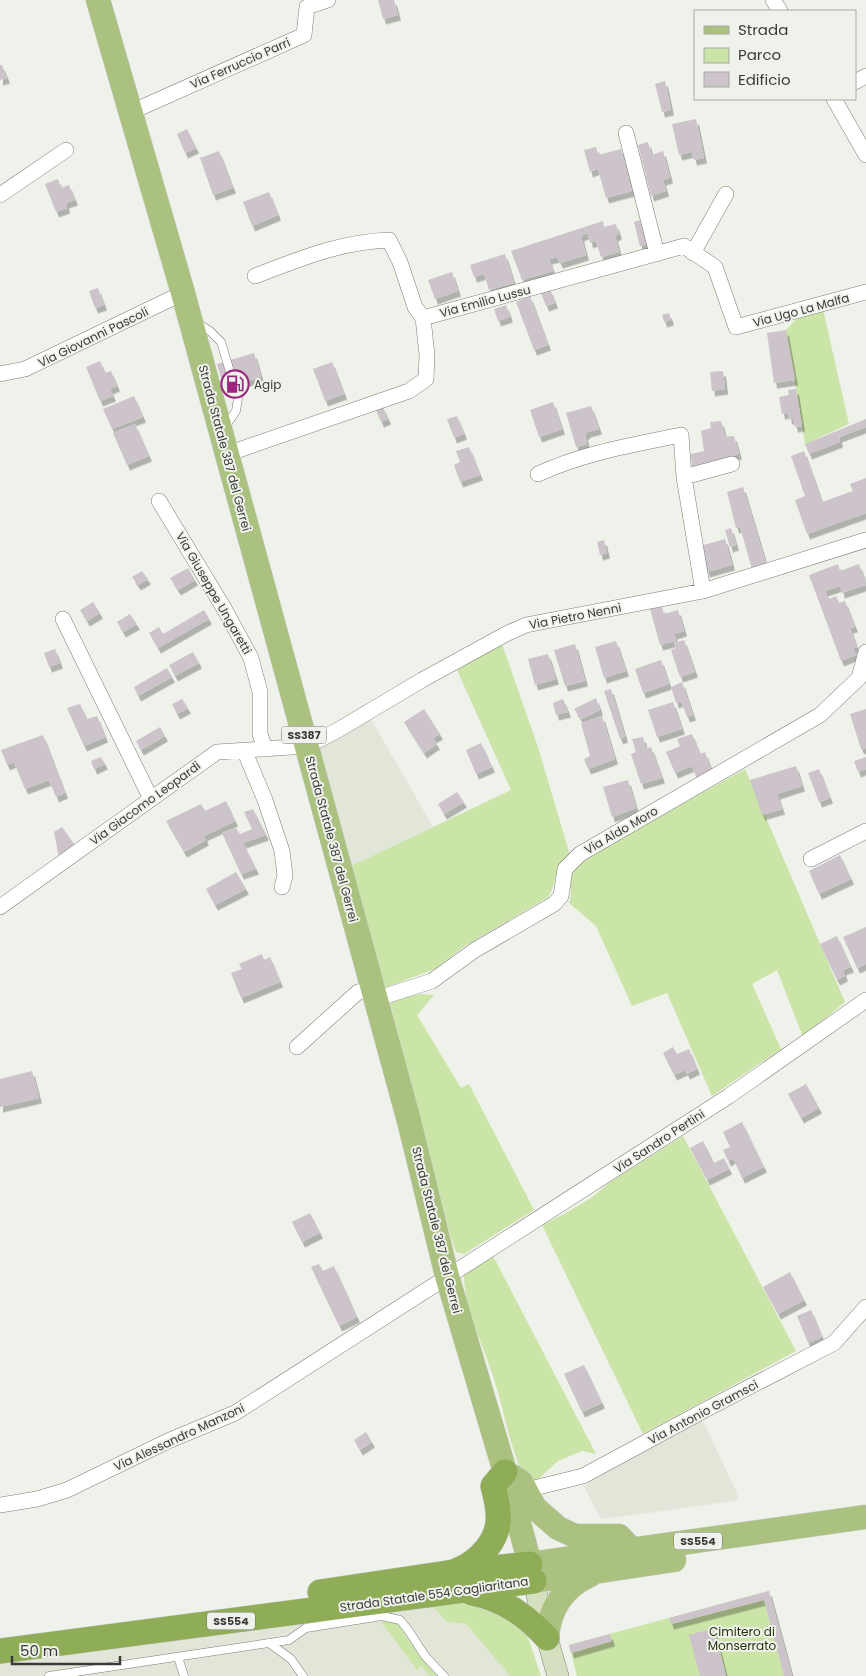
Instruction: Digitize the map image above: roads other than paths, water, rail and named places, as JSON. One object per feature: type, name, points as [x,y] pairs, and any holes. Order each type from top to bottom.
[{"type":"highway","points":[[505,1472],[493,1486],[498,1524],[490,1544],[476,1560],[467,1566],[455,1582],[512,1608],[536,1626],[547,1638]]},
{"type":"highway","name":"Strada Statale 554 Cagliaritana","points":[[0,1636],[532,1572]]},
{"type":"highway","name":"Strada Statale 554 Cagliaritana","points":[[0,1651],[455,1582]]},
{"type":"main road","name":"Strada Statale 387 del Gerrei","points":[[98,0],[183,293],[409,1121],[447,1276],[505,1472],[532,1572]]},
{"type":"main road","points":[[505,1472],[522,1482],[535,1508],[558,1528],[575,1536],[619,1536],[632,1550]]},
{"type":"main road","name":"Strada Statale 554 Cagliaritana","points":[[532,1572],[632,1550],[866,1517]]},
{"type":"main road","name":"Strada Statale 554 Cagliaritana","points":[[532,1572],[602,1572],[866,1530]]},
{"type":"main road","points":[[532,1572],[558,1676]]},
{"type":"main road","points":[[547,1638],[552,1613],[565,1591],[582,1579],[602,1572]]},
{"type":"street","name":"Via Ferruccio Parri","points":[[130,112],[304,35],[307,7],[328,0]]},
{"type":"street","points":[[835,100],[866,156]]},
{"type":"street","points":[[626,132],[657,254]]},
{"type":"street","points":[[0,195],[66,150]]},
{"type":"street","points":[[693,253],[726,194]]},
{"type":"street","points":[[255,276],[341,246],[365,241],[389,240],[400,262],[415,307],[424,318]]},
{"type":"street","name":"Via Emilio Lussu","points":[[224,443],[409,391],[426,379],[427,354],[424,318],[684,246],[715,267],[736,327]]},
{"type":"street","name":"Via Ugo La Malfa","points":[[736,327],[866,292]]},
{"type":"street","name":"Via Giovanni Pascoli","points":[[0,374],[25,369],[183,293]]},
{"type":"street","points":[[538,474],[558,465],[598,453],[681,435],[684,477],[703,591]]},
{"type":"street","points":[[684,477],[732,464]]},
{"type":"street","name":"Via Giuseppe Ungaretti","points":[[159,501],[225,610],[251,658],[260,692],[260,734],[265,749]]},
{"type":"street","name":"Via Pietro Nenni","points":[[307,746],[338,730],[422,680],[526,625],[703,591],[866,540]]},
{"type":"street","points":[[63,619],[151,799]]},
{"type":"street","name":"Via Aldo Moro","points":[[298,1048],[358,992],[374,994],[432,981],[475,950],[554,904],[561,896],[566,869],[580,854],[820,715],[859,678],[866,652]]},
{"type":"street","name":"Via Giacomo Leopardi","points":[[0,907],[217,752],[307,746]]},
{"type":"street","points":[[244,750],[265,800],[282,851],[285,876],[282,887]]},
{"type":"street","points":[[811,859],[866,831]]},
{"type":"street","name":"Via Sandro Pertini","points":[[447,1276],[728,1096],[866,1000]]},
{"type":"street","name":"Via Alessandro Manzoni","points":[[0,1505],[37,1499],[67,1490],[168,1440],[235,1413],[447,1276]]},
{"type":"street","name":"Via Antonio Gramsci","points":[[526,1490],[583,1476],[834,1343],[866,1307]]},
{"type":"lane","points":[[49,1676],[289,1640],[306,1628],[382,1616],[400,1620],[425,1656],[444,1676]]},
{"type":"lane","points":[[270,1643],[291,1659],[303,1676]]},
{"type":"lane","points":[[178,1657],[184,1676]]},
{"type":"place","name":"Agip","points":[[235,384]]},
{"type":"park label","name":"Cimitero di Monserrato","points":[[742,1638]]}]
